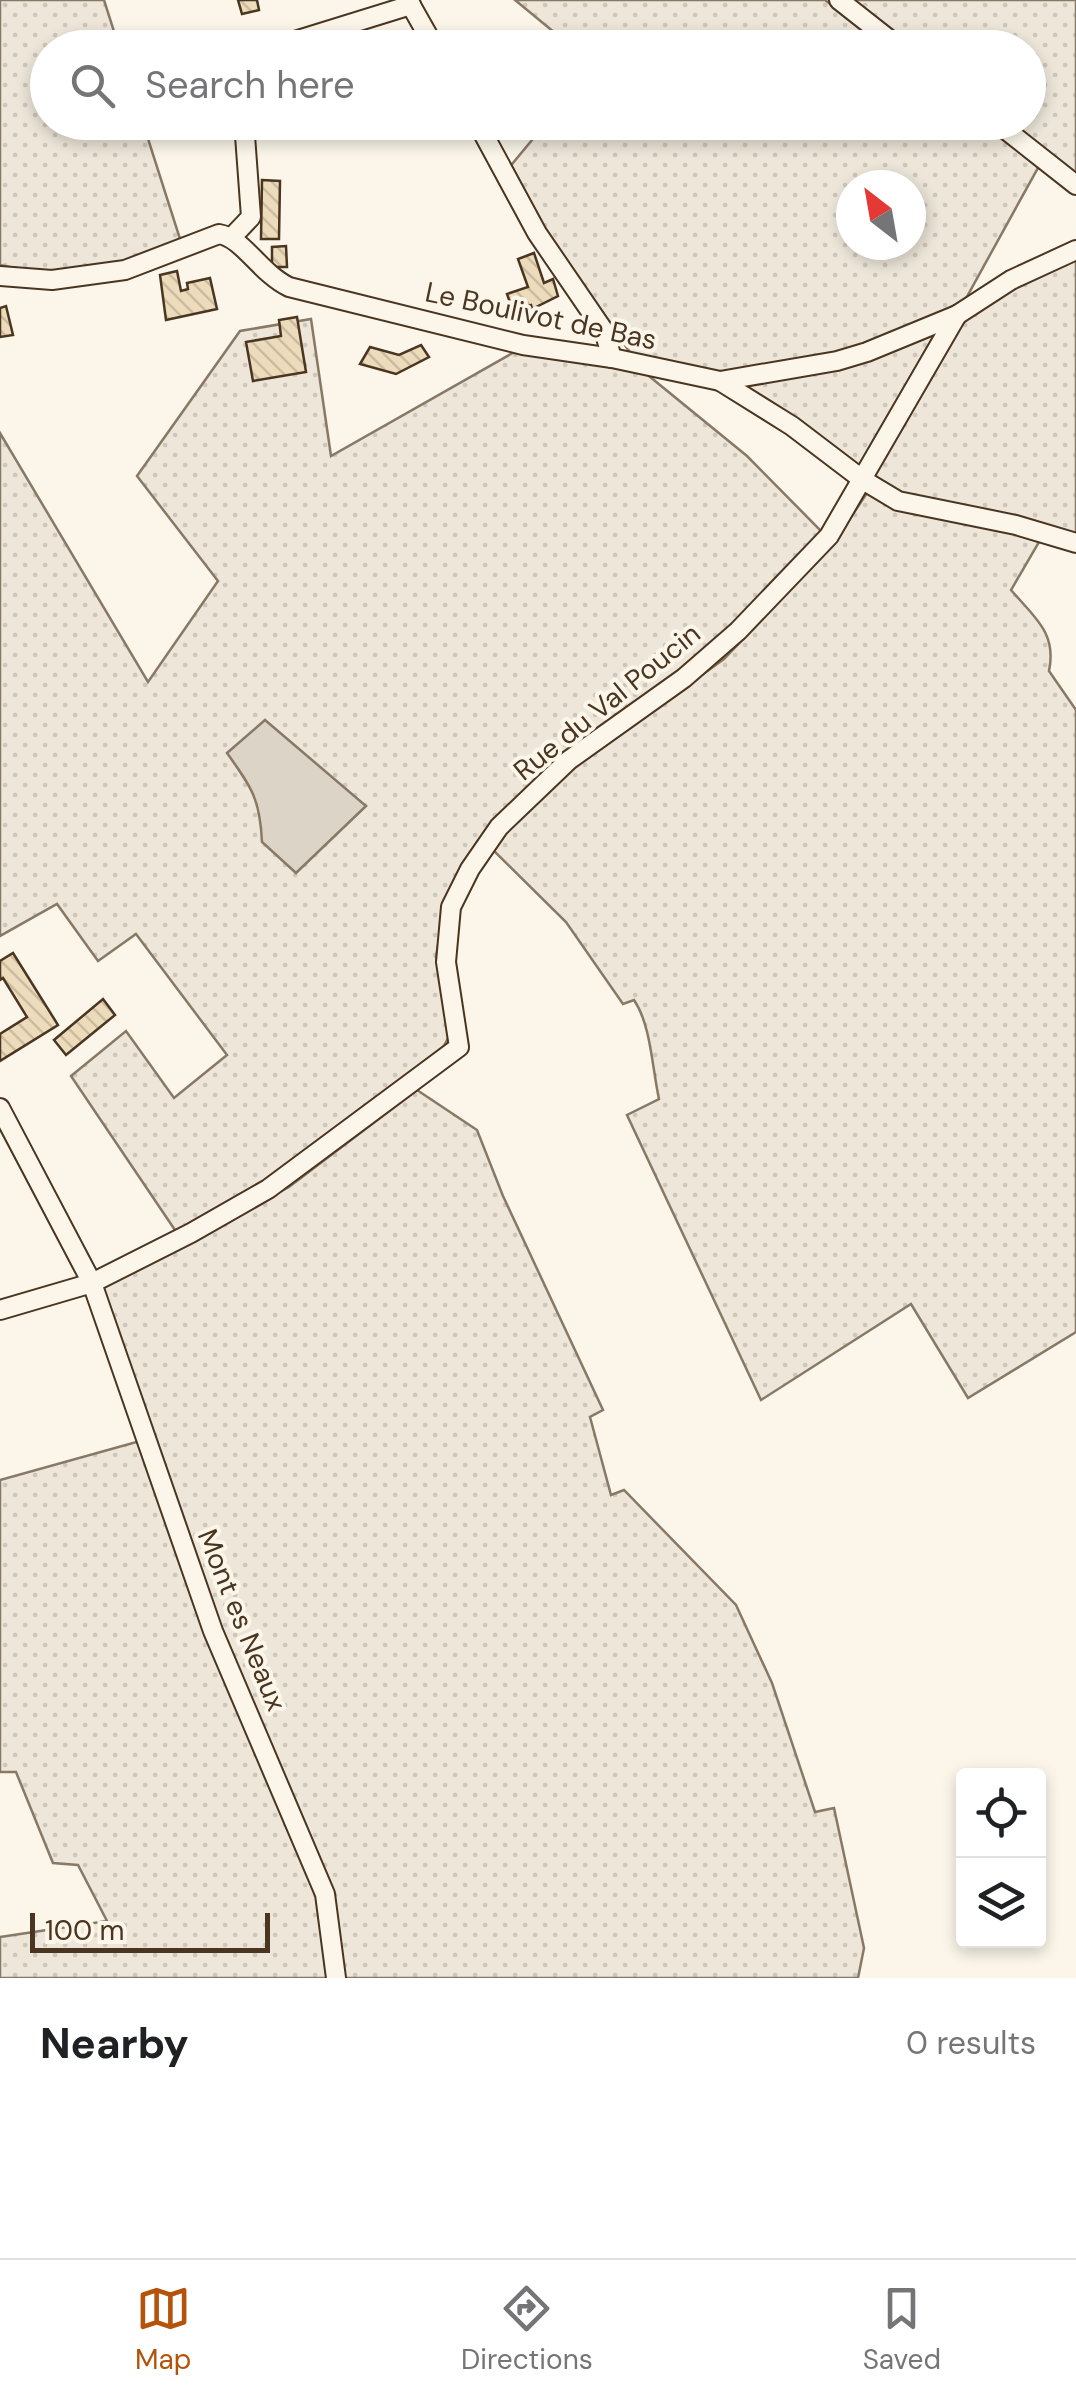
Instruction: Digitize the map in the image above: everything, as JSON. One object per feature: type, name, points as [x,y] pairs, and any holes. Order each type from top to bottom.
[{"type":"street","points":[[839,0],[877,30]]},
{"type":"street","points":[[327,30],[410,3],[425,30]]},
{"type":"street","points":[[0,276],[52,280],[125,270],[219,234],[233,236],[250,217],[245,140]]},
{"type":"street","points":[[487,140],[537,233],[604,331],[612,358]]},
{"type":"street","points":[[1019,140],[1076,185]]},
{"type":"street","name":"Le Boulivot de Bas","points":[[233,236],[271,278],[289,288],[523,344],[720,381],[837,361],[957,315],[1011,280],[1076,250]]},
{"type":"street","name":"Rue du Val Poucin","points":[[92,1283],[268,1189],[459,1047],[446,962],[452,908],[470,868],[499,827],[569,760],[684,678],[738,631],[829,536],[957,315]]},
{"type":"street","points":[[720,381],[792,426],[898,502],[1016,524],[1076,543]]},
{"type":"street","name":"Mont es Neaux","points":[[0,1108],[92,1283],[212,1631],[324,1894],[336,1978]]},
{"type":"street","points":[[0,1310],[92,1283]]},
{"type":"shaded area","points":[[0,0],[104,0],[114,30],[30,30],[30,140],[148,140],[181,242],[137,257],[69,270],[0,265]]},
{"type":"shaded area","points":[[515,0],[825,0],[864,30],[551,30]]},
{"type":"shaded area","points":[[853,0],[1076,0],[1076,173],[1033,140],[1046,140],[1046,30],[892,30]]},
{"type":"shaded area","points":[[532,140],[1005,140],[1039,166],[964,302],[939,317],[843,355],[720,373],[634,358],[543,229],[508,169]]},
{"type":"shaded area","points":[[1076,258],[1076,536],[906,495],[872,478],[968,315]]},
{"type":"shaded area","points":[[311,319],[331,456],[518,350],[644,372],[747,456],[823,533],[728,631],[553,765],[444,911],[436,957],[450,1034],[444,1046],[290,1166],[177,1233],[71,1076],[126,1031],[174,1098],[227,1055],[136,934],[98,961],[57,904],[0,936],[0,433],[148,682],[218,581],[137,476],[240,331]]},
{"type":"shaded area","points":[[942,328],[861,474],[732,384],[821,373],[866,361]]},
{"type":"shaded area","points":[[867,493],[905,509],[1042,537],[1011,590],[1047,636],[1049,671],[1076,710],[1076,1332],[968,1398],[911,1304],[761,1400],[627,1115],[659,1099],[640,1010],[634,1000],[623,1004],[566,922],[492,849],[527,809],[570,770],[724,659],[831,547]]},
{"type":"shaded area","points":[[265,720],[366,806],[296,873],[262,842],[253,794],[227,753]]},
{"type":"shaded area","points":[[417,1090],[477,1130],[503,1196],[603,1410],[590,1417],[611,1495],[624,1490],[736,1605],[772,1683],[815,1812],[834,1808],[864,1948],[858,1978],[342,1978],[330,1894],[202,1585],[100,1288],[289,1187]]},
{"type":"shaded area","points":[[140,1441],[320,1896],[327,1978],[0,1978],[0,1937],[107,1921],[78,1865],[53,1863],[16,1772],[0,1772],[0,1480]]},
{"type":"building","points":[[238,0],[257,0],[259,10],[242,14]]},
{"type":"building","points":[[262,180],[280,181],[279,239],[261,239]]},
{"type":"building","points":[[286,246],[287,267],[272,267],[272,247]]},
{"type":"building","points":[[534,253],[544,283],[553,279],[558,296],[532,309],[531,305],[513,311],[507,294],[528,287],[518,259]]},
{"type":"building","points":[[177,271],[181,291],[188,289],[187,283],[210,278],[217,309],[166,320],[160,275]]},
{"type":"building","points":[[6,306],[13,335],[0,337],[0,308]]},
{"type":"building","points":[[297,317],[306,372],[253,381],[246,342],[281,336],[279,320]]},
{"type":"building","points":[[421,345],[429,357],[396,374],[360,364],[370,347],[399,355]]},
{"type":"building","points":[[13,953],[58,1025],[0,1061],[0,1034],[27,1017],[3,978],[0,980],[0,961]]},
{"type":"building","points":[[103,999],[115,1015],[66,1055],[54,1040]]}]
